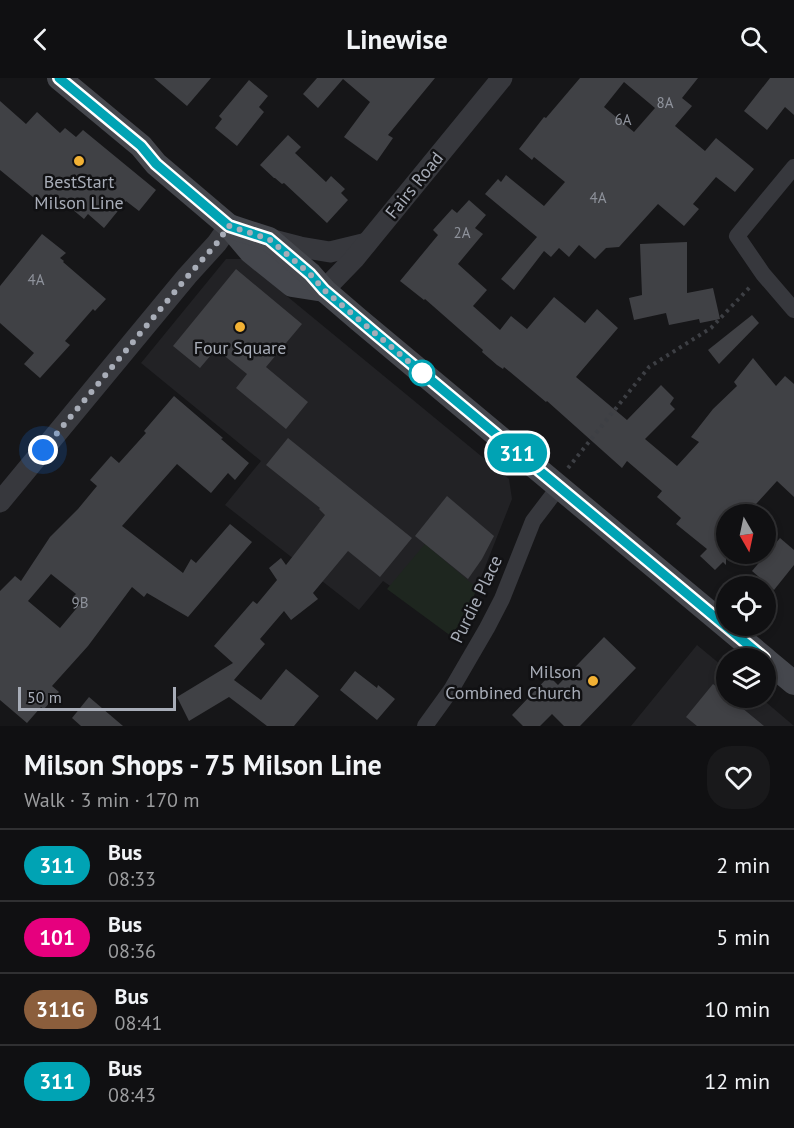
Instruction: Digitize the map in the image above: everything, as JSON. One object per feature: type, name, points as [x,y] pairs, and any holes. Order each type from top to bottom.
[{"type":"main road","points":[[59,78],[141,146],[156,164],[229,226],[251,252],[292,285],[324,290]]},
{"type":"main road","points":[[229,226],[269,239],[310,274],[324,290],[752,648]]},
{"type":"main road","points":[[776,668],[794,683]]},
{"type":"street","name":"Fairs Road","points":[[324,290],[354,259],[502,78]]},
{"type":"street","points":[[794,167],[737,237],[763,274],[794,310]]},
{"type":"street","points":[[0,502],[229,226]]},
{"type":"street","points":[[269,239],[330,252],[367,243]]},
{"type":"street","name":"Purdie Place","points":[[425,726],[451,690],[487,628],[502,599],[533,521],[558,488]]},
{"type":"path","points":[[558,488],[570,465],[649,367],[711,328],[763,274]]},
{"type":"shaded area","points":[[226,259],[242,259],[509,479],[512,499],[459,633],[383,581],[359,610],[225,505],[261,461],[141,363]]},
{"type":"shaded area","points":[[425,544],[477,588],[455,639],[387,589]]},
{"type":"shaded area","points":[[697,645],[716,661],[716,708],[773,708],[794,726],[631,726]]},
{"type":"building","points":[[154,78],[211,78],[187,106]]},
{"type":"building","points":[[317,78],[435,78],[388,135],[393,138],[377,161],[344,137],[370,102],[343,79],[318,108],[303,94]]},
{"type":"building","points":[[580,78],[698,78],[682,98],[692,106],[675,126],[705,151],[716,138],[754,169],[735,192],[716,177],[693,204],[699,209],[684,226],[658,204],[619,247],[606,248],[595,259],[579,245],[569,257],[559,248],[551,257],[544,251],[514,290],[501,279],[537,237],[485,194],[498,179],[501,182],[506,175],[544,206],[565,182],[534,157],[532,160],[519,149],[544,117],[546,118]],"holes":[[[624,82],[655,108],[634,132],[604,107]]]},
{"type":"building","points":[[770,78],[794,78],[794,115],[785,107],[767,130],[744,111]]},
{"type":"building","points":[[249,80],[268,96],[259,107],[264,112],[237,146],[215,128],[222,119],[219,116]]},
{"type":"building","name":"BestStart Milson Line","points":[[0,101],[26,124],[37,112],[60,133],[65,128],[76,137],[83,130],[156,190],[139,211],[126,201],[104,228],[88,214],[84,219],[60,199],[50,211],[0,170]]},
{"type":"building","points":[[288,135],[301,147],[295,153],[326,182],[331,176],[345,189],[341,193],[348,200],[327,223],[284,183],[274,178],[260,165]]},
{"type":"building","points":[[469,200],[486,215],[475,228],[483,234],[458,264],[487,290],[473,306],[500,330],[511,316],[527,329],[554,297],[585,323],[597,309],[618,328],[576,377],[627,420],[661,385],[674,398],[670,404],[675,409],[645,439],[677,466],[699,442],[691,437],[713,409],[737,386],[734,382],[753,358],[776,386],[785,376],[794,384],[794,497],[777,481],[756,504],[716,504],[716,564],[721,564],[715,570],[700,556],[707,549],[676,524],[681,518],[657,497],[662,491],[627,461],[622,468],[547,401],[504,367],[503,369],[497,365],[425,299],[400,281],[438,235],[433,230],[452,209],[457,213]]},
{"type":"building","points":[[42,234],[66,253],[60,258],[63,262],[106,299],[95,311],[93,309],[65,341],[70,345],[40,378],[24,364],[34,353],[0,323],[0,286]]},
{"type":"building","points":[[687,242],[687,293],[713,288],[720,319],[700,323],[699,319],[669,325],[666,313],[634,320],[629,298],[642,295],[640,244]]},
{"type":"building","points":[[236,269],[302,324],[266,367],[308,402],[286,429],[236,388],[247,374],[216,349],[200,368],[173,346]]},
{"type":"building","points":[[752,315],[759,323],[719,364],[708,350]]},
{"type":"building","points":[[174,396],[249,463],[235,480],[228,473],[211,493],[177,464],[122,526],[183,573],[191,559],[196,563],[230,524],[252,542],[188,617],[147,593],[144,597],[132,587],[88,646],[52,686],[59,692],[27,723],[0,700],[0,591],[15,576],[21,581],[50,537],[97,486],[90,480],[111,456],[119,463],[146,433],[144,431]],"holes":[[[51,574],[76,594],[73,597],[81,603],[60,628],[28,601]]]},
{"type":"building","points":[[288,438],[412,538],[380,577],[348,551],[313,593],[318,599],[291,620],[284,611],[260,639],[265,644],[234,680],[261,700],[286,669],[319,696],[294,726],[267,726],[229,697],[189,721],[177,697],[233,663],[214,646],[253,601],[257,604],[277,580],[269,568],[281,558],[286,565],[325,515],[320,508],[266,465]]},
{"type":"building","points":[[447,496],[494,536],[468,579],[415,536]]},
{"type":"building","points":[[780,538],[794,550],[794,565],[776,588],[776,576],[758,576],[752,571],[758,564],[776,564],[776,543]]},
{"type":"building","name":"Milson Combined Church","points":[[604,637],[636,668],[580,726],[564,726],[552,714],[540,726],[523,726],[512,715],[549,676],[558,685]]},
{"type":"building","points":[[355,671],[395,699],[377,720],[340,690]]},
{"type":"building","points":[[713,684],[716,686],[716,708],[742,708],[764,726],[697,726],[686,717]]},
{"type":"building","points":[[89,697],[123,726],[81,726],[72,718]]},
{"type":"bus line","name":"311","points":[[59,78],[141,146],[156,164],[229,226],[269,239],[377,335],[752,648]]},
{"type":"place","name":"BestStart Milson Line","points":[[79,161]]},
{"type":"place","name":"Four Square","points":[[240,327]]},
{"type":"place","name":"Milson Combined Church","points":[[593,681]]},
{"type":"route","points":[[43,450],[229,226],[269,239],[310,274],[324,290],[422,373]]}]
